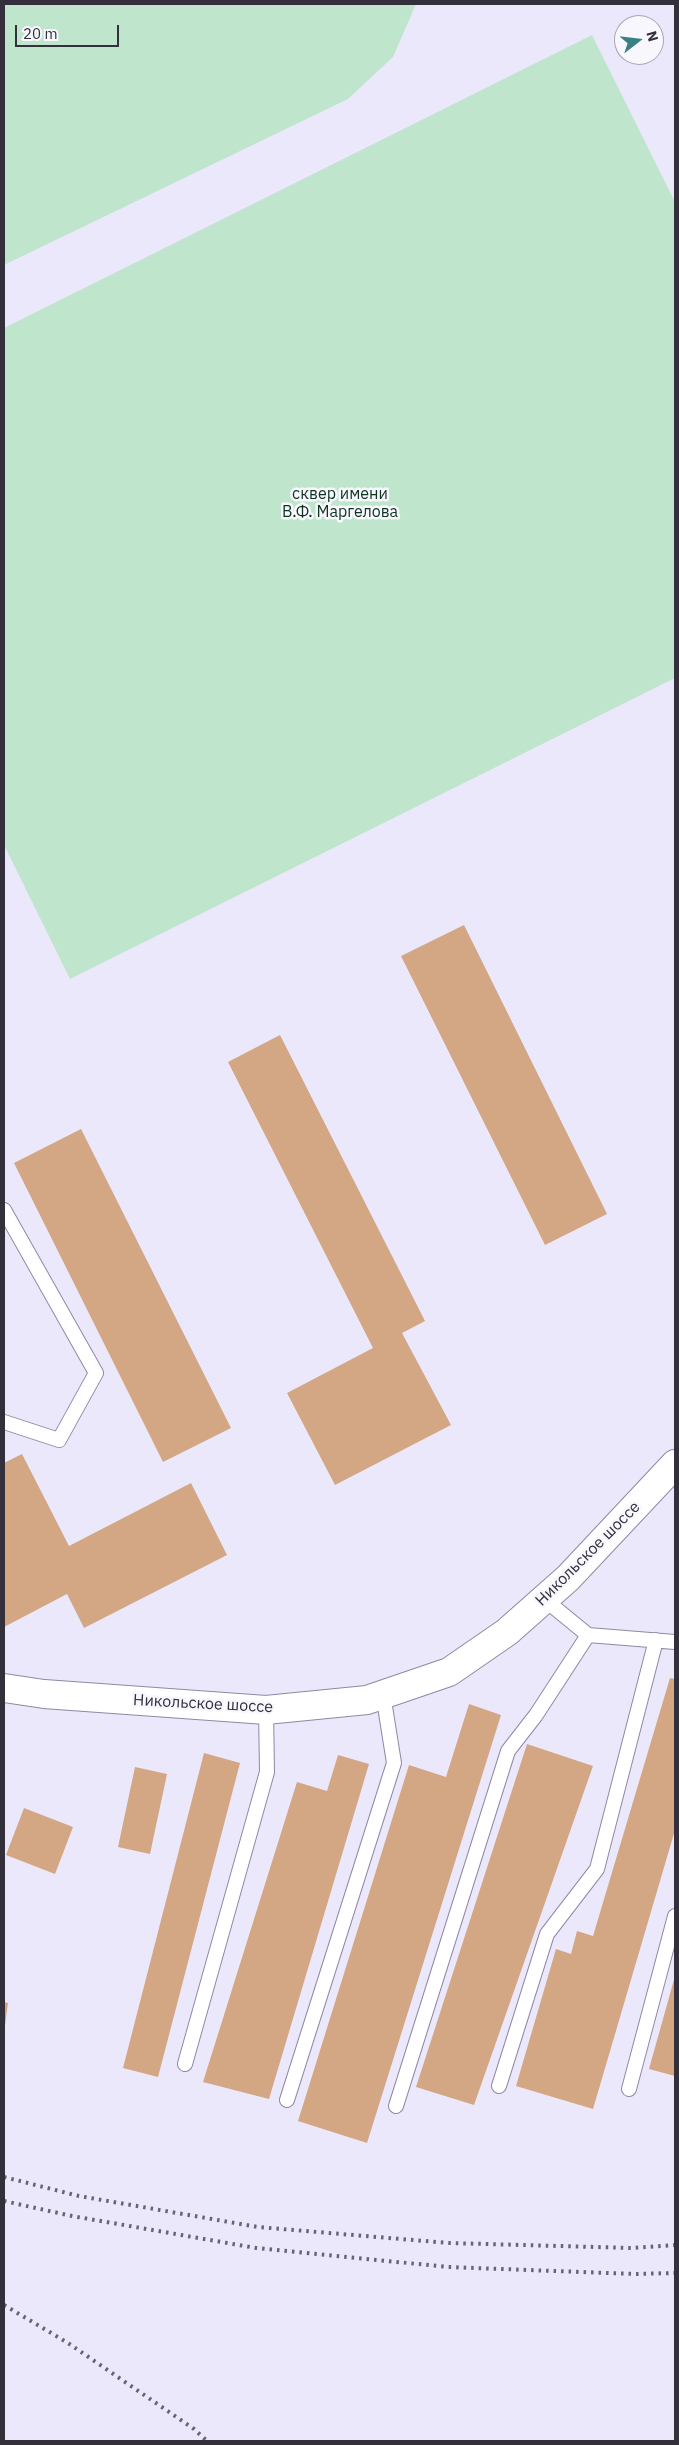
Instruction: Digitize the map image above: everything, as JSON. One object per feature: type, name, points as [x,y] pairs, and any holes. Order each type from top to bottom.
[{"type":"street","name":"Никольское шоссе","points":[[4,1688],[44,1694],[266,1710],[367,1700],[449,1672],[507,1632],[568,1578],[675,1464]]},
{"type":"lane","points":[[4,1210],[96,1373],[59,1440],[4,1422]]},
{"type":"lane","points":[[544,1599],[588,1635],[675,1642]]},
{"type":"lane","points":[[396,2106],[508,1751],[536,1715],[588,1635]]},
{"type":"lane","points":[[499,2086],[547,1934],[597,1869],[656,1640]]},
{"type":"lane","points":[[287,2100],[394,1763],[383,1694]]},
{"type":"lane","points":[[185,2064],[267,1772],[266,1710]]},
{"type":"lane","points":[[629,2089],[675,1916]]},
{"type":"green space","points":[[4,4],[416,4],[393,57],[348,99],[4,265]]},
{"type":"green space","name":"сквер имени В.Ф. Маргелова","points":[[592,35],[675,202],[675,678],[70,979],[4,845],[4,328]]},
{"type":"building","points":[[464,925],[607,1214],[545,1245],[401,956]]},
{"type":"building","points":[[280,1035],[425,1321],[402,1333],[451,1425],[335,1485],[287,1393],[373,1348],[228,1062]]},
{"type":"building","points":[[81,1129],[231,1428],[163,1462],[14,1163]]},
{"type":"building","points":[[22,1454],[69,1546],[191,1483],[227,1555],[84,1628],[67,1594],[4,1627],[4,1463]]},
{"type":"building","points":[[670,1678],[675,1679],[675,1830],[593,2109],[516,2086],[556,1949],[571,1954],[577,1931],[593,1936]]},
{"type":"building","points":[[469,1704],[501,1715],[367,2143],[298,2121],[409,1765],[446,1777]]},
{"type":"building","points":[[527,1744],[593,1766],[474,2105],[416,2087]]},
{"type":"building","points":[[204,1753],[240,1763],[158,2077],[123,2068]]},
{"type":"building","points":[[338,1755],[369,1764],[269,2099],[203,2082],[297,1782],[327,1791]]},
{"type":"building","points":[[135,1767],[167,1774],[150,1854],[118,1847]]},
{"type":"building","points":[[24,1808],[73,1827],[55,1874],[6,1855]]},
{"type":"building","points":[[675,1976],[675,2076],[649,2069]]},
{"type":"building","points":[[4,2002],[8,2003],[5,2026],[4,2026]]},
{"type":"railway","points":[[4,2177],[79,2196],[258,2227],[449,2243],[632,2248],[675,2245]]},
{"type":"railway","points":[[4,2201],[72,2216],[256,2248],[448,2267],[635,2274],[675,2273]]},
{"type":"railway","points":[[4,2305],[68,2343],[194,2429],[207,2441]]}]
